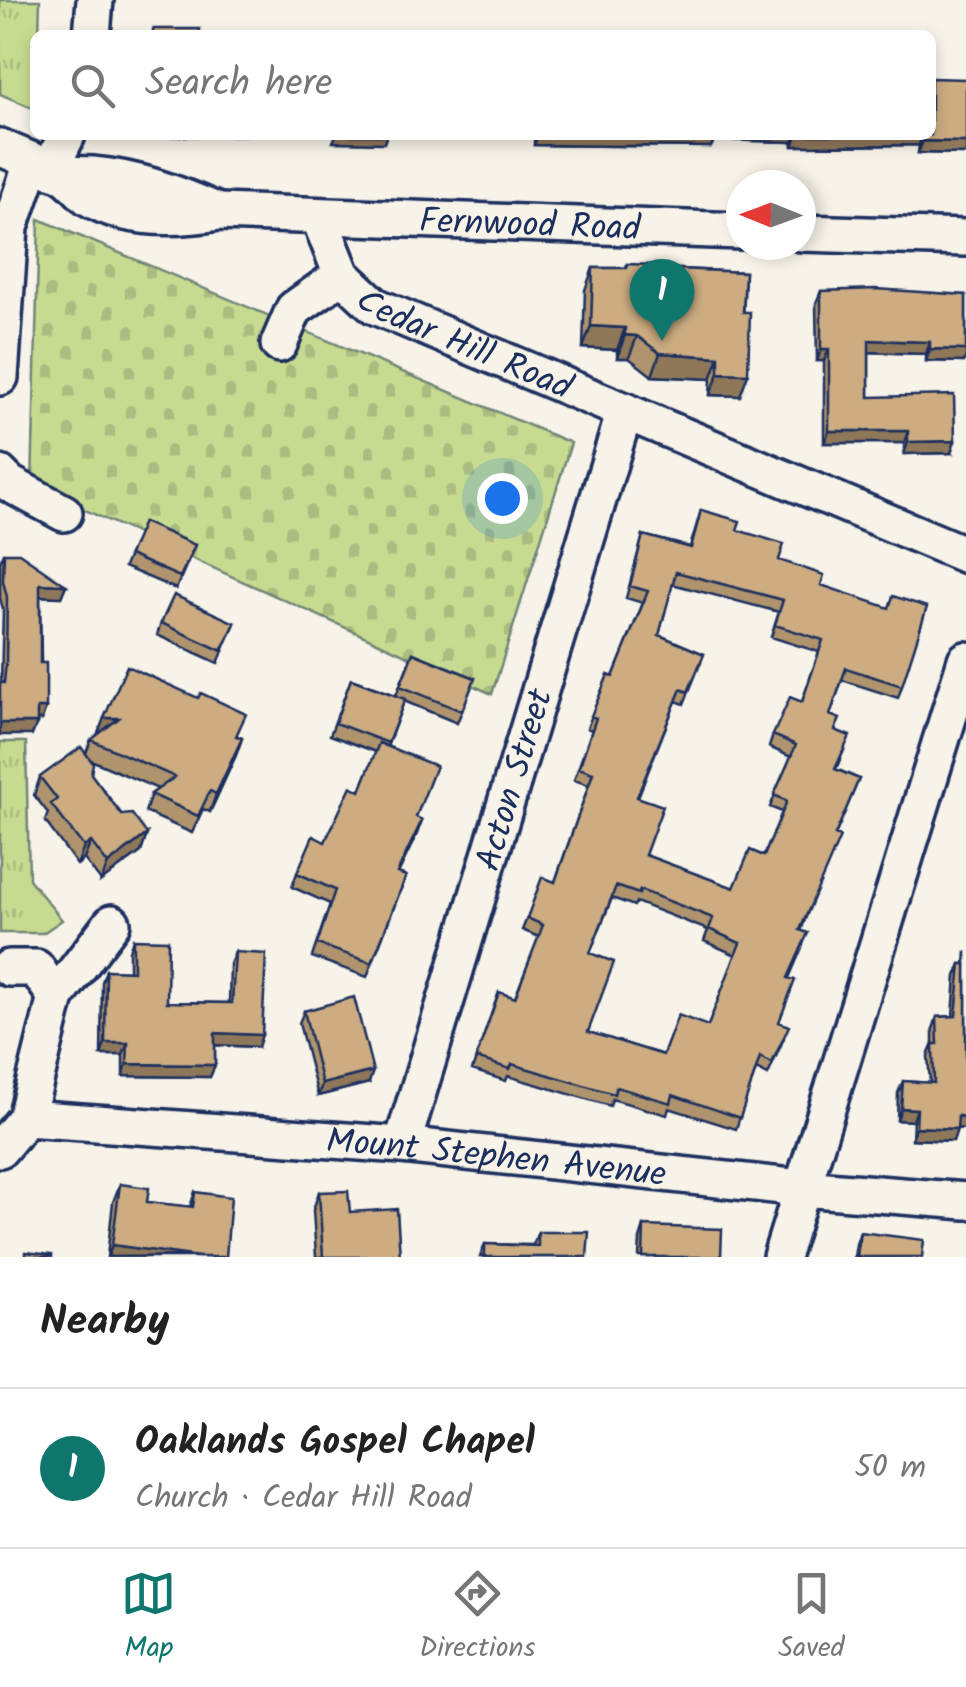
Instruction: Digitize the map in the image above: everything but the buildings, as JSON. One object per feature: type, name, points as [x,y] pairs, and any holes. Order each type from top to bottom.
[{"type":"street","points":[[0,377],[10,227],[64,140]]},
{"type":"street","points":[[0,146],[48,169],[88,196],[133,213],[176,219],[219,212],[320,218]]},
{"type":"street","name":"Fernwood Road","points":[[320,218],[726,231]]},
{"type":"street","name":"Cedar Hill Road","points":[[320,218],[342,275],[375,306],[966,555]]},
{"type":"street","points":[[816,233],[966,238]]},
{"type":"street","points":[[279,344],[294,309],[342,275]]},
{"type":"street","name":"Acton Street","points":[[402,1145],[626,411]]},
{"type":"street","points":[[0,474],[10,484],[64,513]]},
{"type":"street","points":[[781,1257],[966,660]]},
{"type":"street","points":[[0,1148],[26,1118],[56,996],[112,923]]},
{"type":"street","points":[[9,968],[36,968],[56,996]]},
{"type":"street","name":"Mount Stephen Avenue","points":[[26,1118],[402,1145],[801,1188],[966,1201]]},
{"type":"green space","points":[[0,0],[40,0],[39,30],[30,30],[30,107],[0,94]]},
{"type":"green space","points":[[39,219],[571,443],[492,694],[32,486]]},
{"type":"green space","points":[[0,742],[26,742],[29,879],[62,920],[43,933],[0,933]]},
{"type":"place","name":"Oaklands Gospel Chapel","points":[[662,341]]}]
